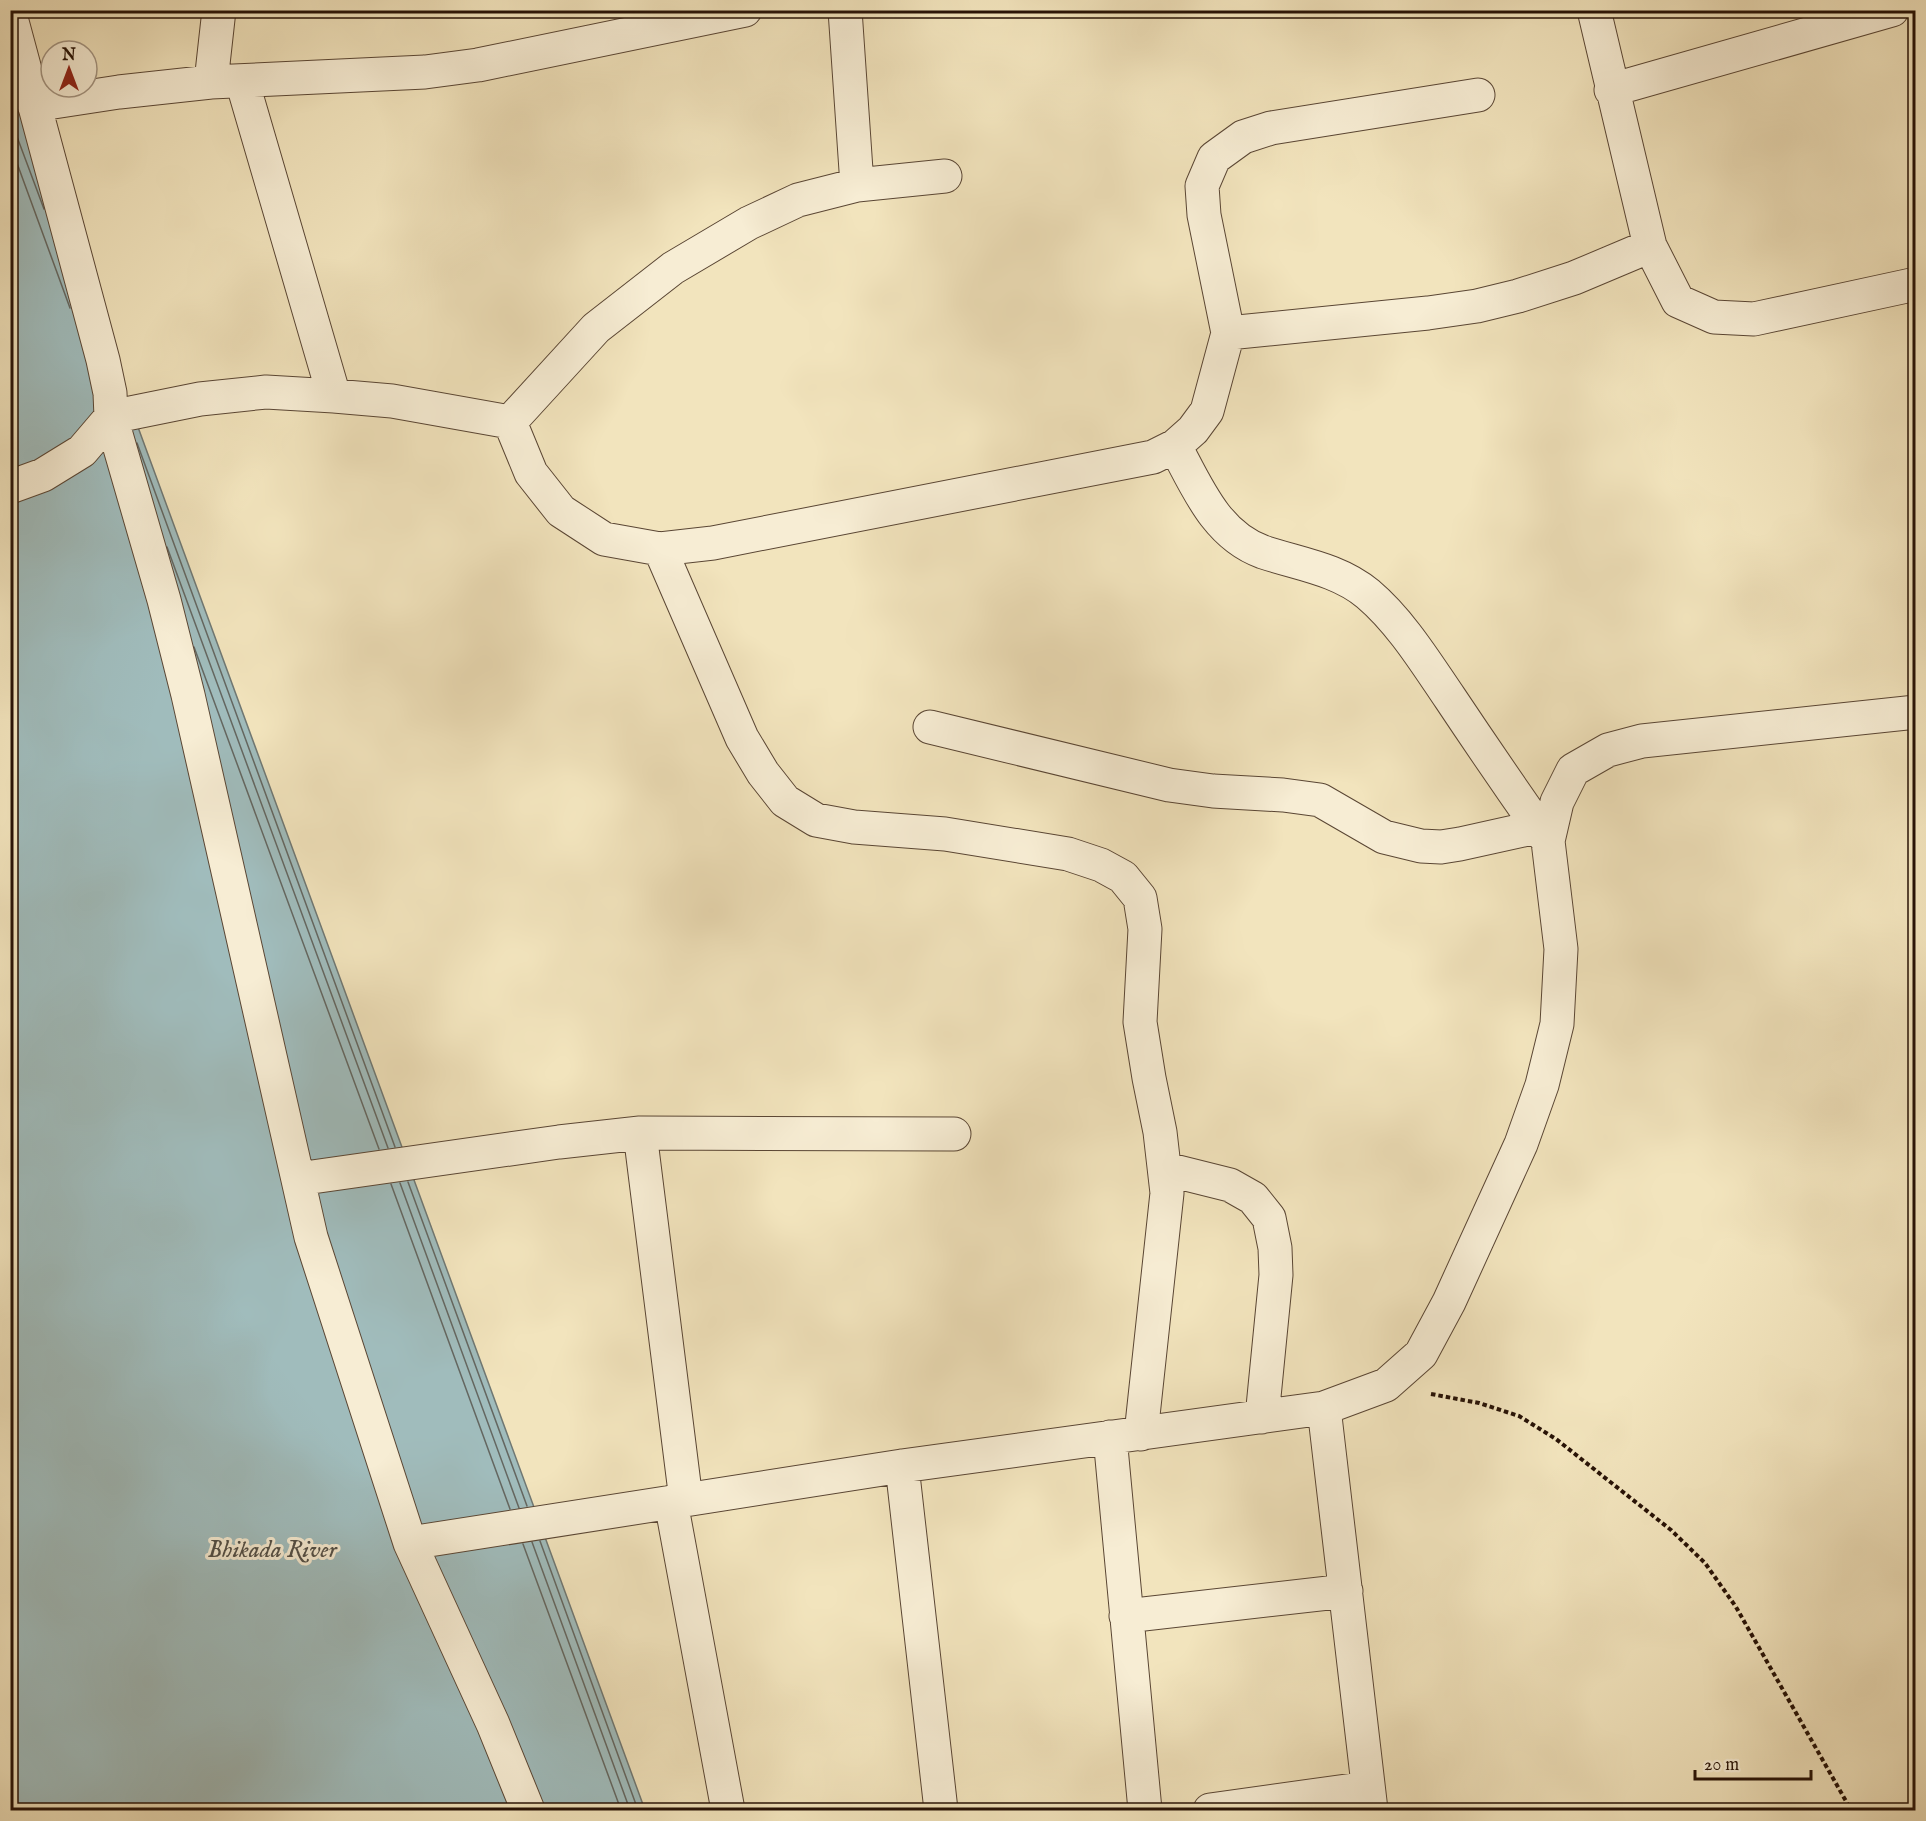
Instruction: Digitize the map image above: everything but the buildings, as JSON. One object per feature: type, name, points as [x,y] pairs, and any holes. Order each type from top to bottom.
[{"type":"street","points":[[219,10],[226,81],[334,396]]},
{"type":"street","points":[[34,105],[119,92],[226,81],[425,72],[478,65],[745,10]]},
{"type":"street","points":[[845,10],[857,185]]},
{"type":"street","points":[[1594,10],[1611,90],[1650,246],[1678,301],[1714,317],[1754,319],[1916,284]]},
{"type":"street","points":[[1611,90],[1892,10]]},
{"type":"street","points":[[10,14],[15,51],[34,105],[103,360],[110,393],[111,417],[164,600],[188,695],[311,1237],[410,1543],[494,1724],[528,1810]]},
{"type":"street","points":[[510,422],[531,473],[561,511],[604,539],[660,549],[713,543],[1153,457],[1176,446],[1193,430],[1207,411],[1228,333],[1204,215],[1202,186],[1214,158],[1243,137],[1271,128],[1478,95]]},
{"type":"street","points":[[510,422],[596,328],[673,268],[749,223],[798,200],[857,185],[945,176]]},
{"type":"street","points":[[1228,333],[1477,306],[1574,278],[1650,246]]},
{"type":"street","points":[[10,488],[43,475],[82,451],[111,417],[200,399],[266,392],[334,396],[392,401],[510,422]]},
{"type":"street","points":[[410,1543],[902,1466],[1323,1408],[1386,1385],[1421,1354],[1449,1302],[1521,1144],[1542,1085],[1557,1024],[1561,949],[1543,834],[1422,657],[1368,594],[1338,575],[1261,551],[1231,532],[1206,505],[1176,446]]},
{"type":"street","points":[[660,549],[742,738],[763,774],[785,801],[816,820],[854,827],[955,835],[1068,854],[1101,865],[1123,877],[1140,898],[1145,929],[1140,1022],[1166,1169],[1167,1193],[1125,1436],[1126,1616],[1145,1810]]},
{"type":"street","points":[[1543,834],[1574,770],[1608,750],[1642,741],[1916,712]]},
{"type":"street","points":[[930,727],[1170,785],[1320,800],[1384,837],[1406,843],[1441,847],[1543,834]]},
{"type":"street","points":[[298,1179],[559,1142],[640,1133],[954,1134]]},
{"type":"street","points":[[640,1133],[679,1501],[728,1810]]},
{"type":"street","points":[[1166,1169],[1230,1185],[1253,1198],[1269,1218],[1275,1248],[1276,1275],[1262,1417]]},
{"type":"street","points":[[1210,1810],[1370,1799],[1323,1408]]},
{"type":"street","points":[[902,1466],[941,1810]]},
{"type":"street","points":[[1126,1616],[1346,1591]]},
{"type":"path","points":[[1386,1385],[1479,1403],[1519,1416],[1556,1439],[1671,1530],[1705,1563],[1736,1607],[1851,1810]]},
{"type":"water","name":"Bhikada River","points":[[10,68],[21,108],[645,1810],[11,1810]]}]
